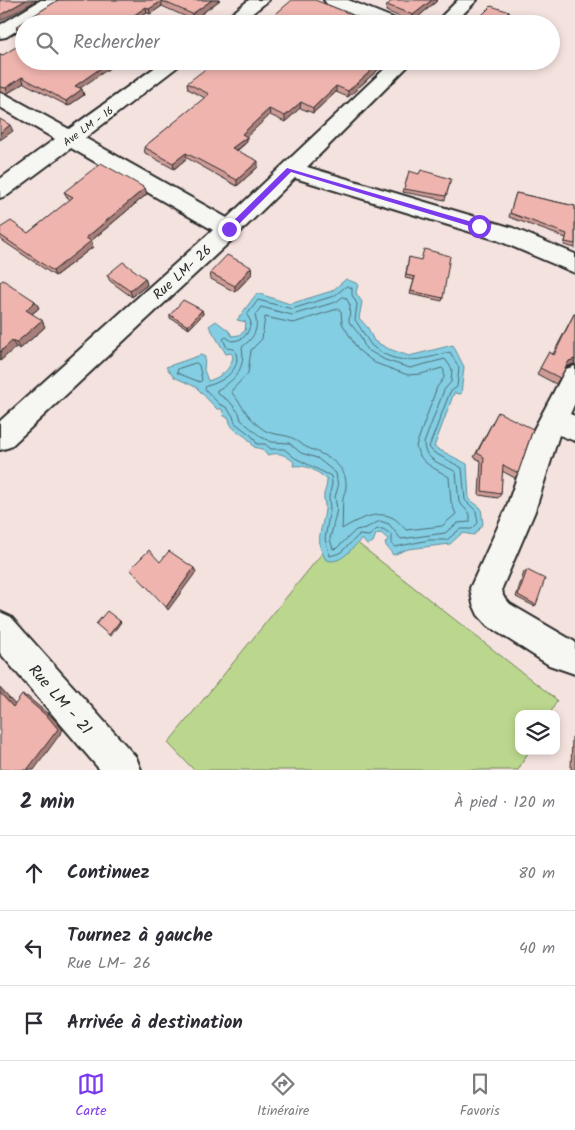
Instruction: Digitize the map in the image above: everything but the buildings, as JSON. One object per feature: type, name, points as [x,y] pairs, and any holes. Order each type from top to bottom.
[{"type":"street","points":[[29,15],[53,0]]},
{"type":"street","points":[[240,15],[260,0]]},
{"type":"street","points":[[333,0],[370,15]]},
{"type":"street","points":[[452,15],[468,0]]},
{"type":"street","points":[[0,33],[15,24]]},
{"type":"street","name":"Ave LM - 16","points":[[0,190],[164,70]]},
{"type":"street","name":"Rue LM- 26","points":[[0,438],[229,229],[394,70]]},
{"type":"street","points":[[0,99],[229,229]]},
{"type":"street","points":[[290,169],[505,234],[575,264]]},
{"type":"street","points":[[575,377],[564,424],[547,431],[520,511],[486,588],[489,604],[499,615],[561,653],[575,658]]},
{"type":"street","name":"Rue LM - 21","points":[[0,628],[123,770]]},
{"type":"green space","points":[[341,530],[557,700],[552,710],[515,710],[515,755],[527,755],[518,770],[194,770],[168,743]]},
{"type":"water","points":[[346,279],[358,284],[356,293],[362,302],[359,318],[368,328],[374,341],[409,356],[453,345],[464,367],[461,394],[454,393],[434,447],[467,464],[469,499],[481,508],[483,524],[474,535],[462,533],[450,544],[408,549],[393,555],[385,544],[388,539],[381,533],[376,534],[373,542],[367,545],[362,539],[342,558],[332,561],[326,560],[320,546],[320,535],[325,510],[324,496],[327,479],[307,467],[293,466],[294,462],[284,455],[267,455],[262,449],[254,447],[246,437],[232,426],[229,418],[224,416],[222,409],[217,409],[196,387],[174,377],[166,367],[201,355],[205,357],[204,370],[208,381],[217,377],[228,369],[233,356],[231,353],[226,354],[209,326],[216,321],[229,331],[232,336],[239,335],[245,331],[246,322],[237,320],[257,293],[290,304],[332,291]]},
{"type":"route","points":[[229,229],[290,169],[479,226]]}]
